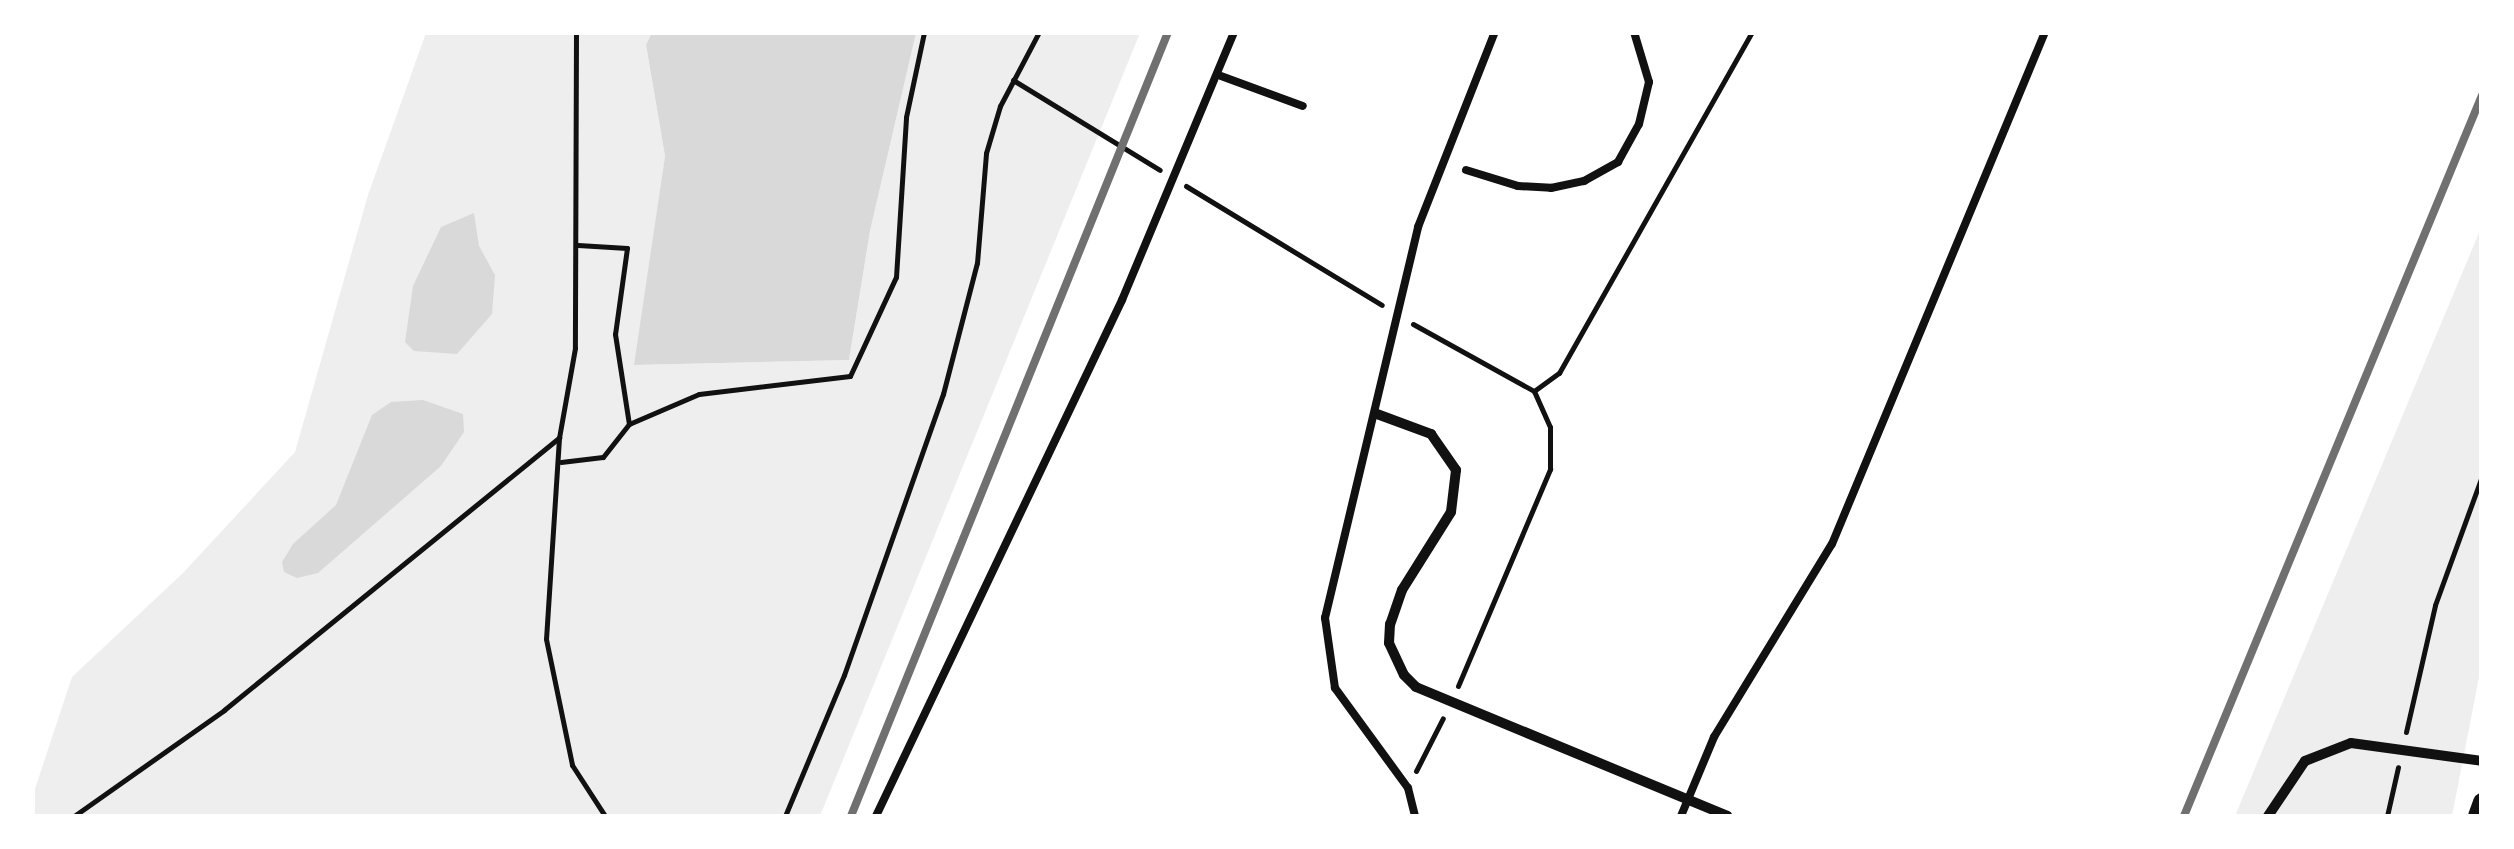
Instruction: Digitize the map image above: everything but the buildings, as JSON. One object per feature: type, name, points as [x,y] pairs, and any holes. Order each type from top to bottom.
[{"type":"street","points":[[1377,414],[1431,434],[1456,470],[1451,512],[1402,590],[1389,643],[1416,687],[1728,816]]},
{"type":"street","points":[[2268,816],[2306,760],[2352,744],[2482,761]]},
{"type":"street","points":[[2477,816],[2482,802]]},
{"type":"lane","points":[[876,816],[1221,76],[1234,32]]},
{"type":"lane","points":[[1415,816],[1408,788],[1354,720],[1327,660],[1325,618],[1377,414],[1418,227],[1495,32]]},
{"type":"lane","points":[[1466,170],[1518,186],[1551,188],[1584,181],[1618,162],[1639,124],[1649,82],[1634,32]]},
{"type":"lane","points":[[1680,816],[1714,737],[1832,544],[2045,32]]},
{"type":"lane","points":[[1221,76],[1302,106]]},
{"type":"path","points":[[576,32],[575,348],[559,438],[561,462],[546,639],[572,765],[606,816]]},
{"type":"path","points":[[561,462],[603,457],[629,424],[700,394],[850,376],[896,277],[906,117],[924,32]]},
{"type":"path","points":[[785,816],[844,675],[942,394],[977,263],[986,153],[1013,80],[1039,32]]},
{"type":"path","points":[[1534,390],[1559,372],[1752,32]]},
{"type":"path","points":[[1013,80],[1166,174]]},
{"type":"path","points":[[1184,184],[1385,307]]},
{"type":"path","points":[[578,245],[627,248],[616,334],[629,424]]},
{"type":"path","points":[[1402,317],[1534,390],[1550,427],[1550,469],[1451,702]]},
{"type":"path","points":[[74,816],[224,710],[559,438]]},
{"type":"path","points":[[2387,816],[2434,606],[2482,476]]},
{"type":"path","points":[[1422,760],[1440,723]]},
{"type":"shaded area","points":[[652,32],[916,33],[870,231],[849,360],[634,365],[665,156],[646,45]]},
{"type":"shaded area","points":[[426,33],[651,33],[646,46],[665,156],[635,365],[849,360],[870,231],[916,33],[1140,33],[820,816],[33,816],[33,795],[72,677],[183,573],[295,452],[368,195]]},
{"type":"shaded area","points":[[474,213],[479,246],[495,275],[492,314],[457,354],[414,351],[405,342],[413,286],[441,227]]},
{"type":"shaded area","points":[[2481,228],[2481,667],[2452,816],[2235,816]]},
{"type":"shaded area","points":[[423,400],[463,414],[464,432],[441,466],[318,573],[297,578],[284,572],[282,562],[293,544],[336,505],[372,415],[391,402]]},
{"type":"railway","points":[[851,816],[1168,32]]},
{"type":"railway","points":[[2184,816],[2482,95]]}]
